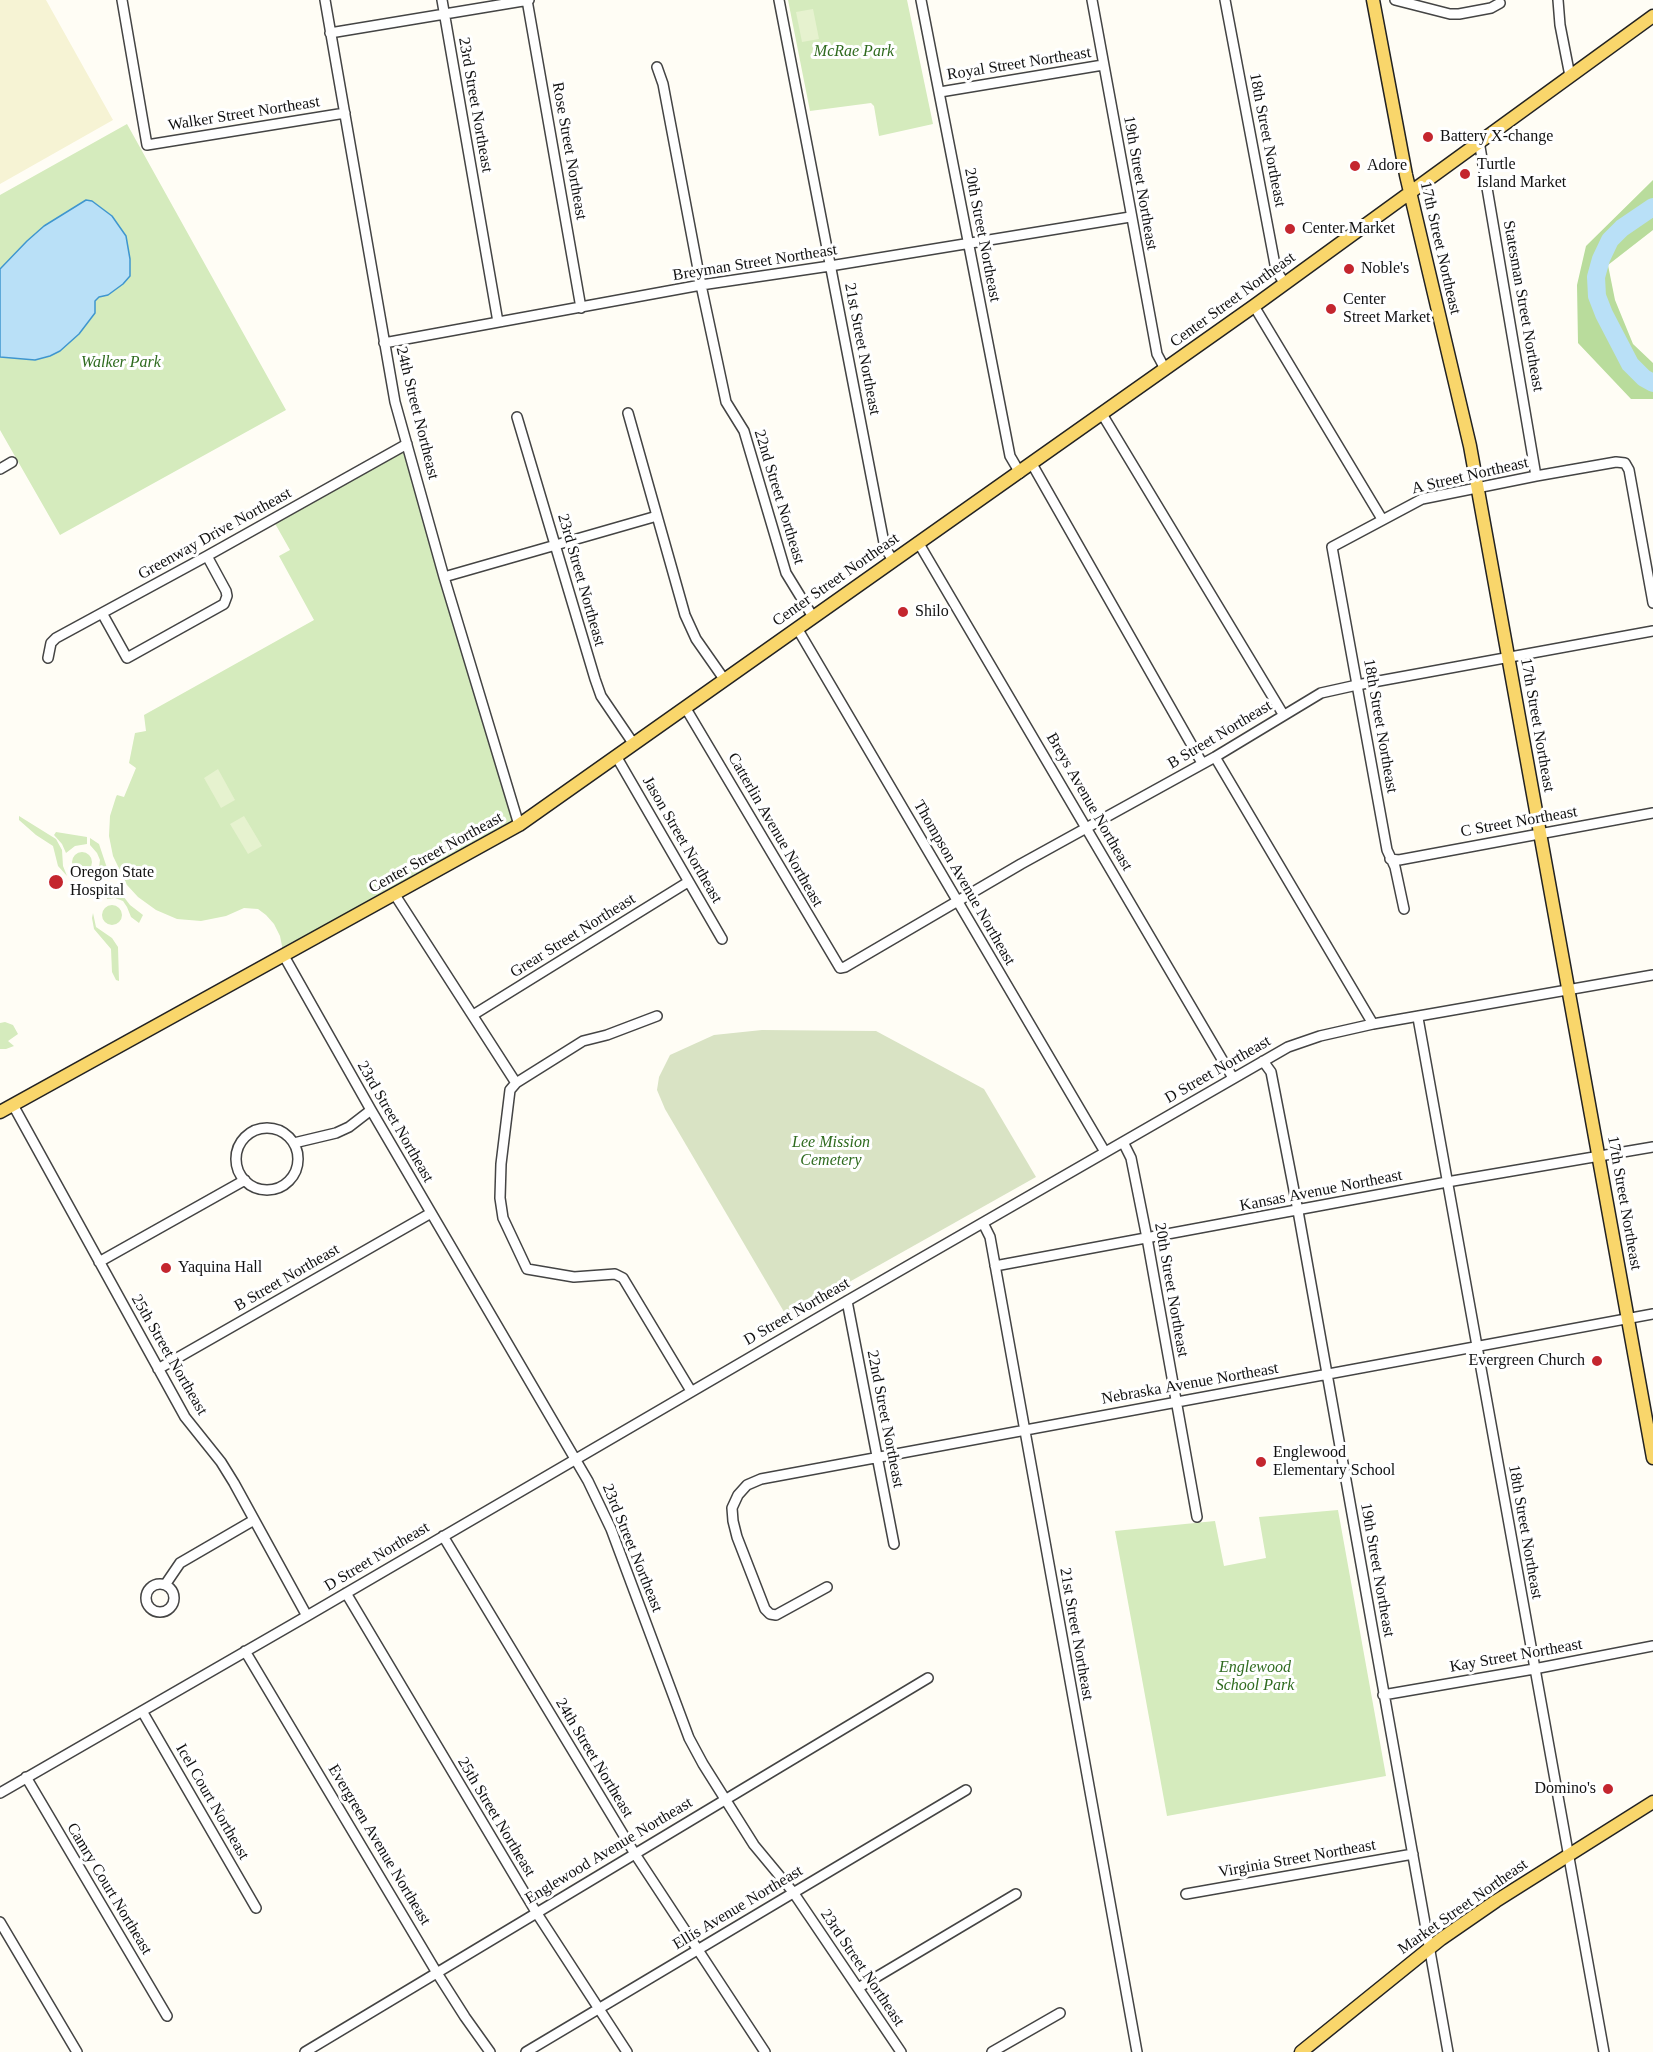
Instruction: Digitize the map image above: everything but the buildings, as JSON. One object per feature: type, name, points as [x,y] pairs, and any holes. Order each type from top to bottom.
[{"type":"main road","name":"17th Street Northeast","points":[[1373,0],[1409,192],[1477,488],[1653,1458]]},
{"type":"main road","name":"Center Street Northeast","points":[[0,1112],[519,825],[1285,284],[1653,16]]},
{"type":"main road","name":"Market Street Northeast","points":[[1300,2052],[1476,1914],[1653,1802]]},
{"type":"street","name":"Walker Street Northeast","points":[[122,0],[147,145],[345,113]]},
{"type":"street","name":"24th Street Northeast","points":[[325,0],[395,402],[444,577],[519,825]]},
{"type":"street","name":"23rd Street Northeast","points":[[442,0],[498,322]]},
{"type":"street","points":[[330,33],[528,0]]},
{"type":"street","name":"Rose Street Northeast","points":[[528,0],[581,308]]},
{"type":"street","name":"21st Street Northeast","points":[[779,0],[885,548],[893,560]]},
{"type":"street","name":"20th Street Northeast","points":[[921,0],[1010,456],[1020,473]]},
{"type":"street","name":"19th Street Northeast","points":[[1092,0],[1130,217],[1157,354],[1165,369]]},
{"type":"street","name":"18th Street Northeast","points":[[1225,0],[1276,270],[1285,284]]},
{"type":"street","points":[[1395,0],[1450,14],[1491,8],[1500,3]]},
{"type":"street","points":[[1558,0],[1560,25],[1570,76]]},
{"type":"street","name":"Royal Street Northeast","points":[[940,92],[1103,65]]},
{"type":"street","name":"22nd Street Northeast","points":[[657,67],[663,84],[726,402],[744,431],[786,573],[813,616]]},
{"type":"street","name":"Statesman Street Northeast","points":[[1479,141],[1536,476]]},
{"type":"street","name":"Breyman Street Northeast","points":[[384,344],[701,285],[1130,217]]},
{"type":"street","points":[[1254,306],[1382,519]]},
{"type":"street","points":[[628,414],[690,630],[724,680]]},
{"type":"street","points":[[1102,414],[1283,714]]},
{"type":"street","name":"23rd Street Northeast","points":[[517,417],[601,696],[633,743]]},
{"type":"street","name":"Greenway Drive Northeast","points":[[48,658],[51,643],[56,638],[407,444]]},
{"type":"street","points":[[0,469],[12,462]]},
{"type":"street","name":"A Street Northeast","points":[[1332,547],[1422,499],[1536,476],[1616,462],[1625,463],[1629,470],[1653,603]]},
{"type":"street","points":[[1032,464],[1202,763]]},
{"type":"street","points":[[444,577],[657,516]]},
{"type":"street","name":"Breys Avenue Northeast","points":[[918,542],[1233,1078]]},
{"type":"street","name":"18th Street Northeast","points":[[1332,547],[1390,859],[1395,867],[1404,909]]},
{"type":"street","points":[[102,613],[127,658],[224,604],[228,596],[207,556]]},
{"type":"street","name":"Thompson Avenue Northeast","points":[[797,628],[1105,1152]]},
{"type":"street","name":"B Street Northeast","points":[[840,968],[1215,757],[1321,693],[1653,631]]},
{"type":"street","name":"Catterlin Avenue Northeast","points":[[685,707],[840,968]]},
{"type":"street","name":"Jason Street Northeast","points":[[616,756],[722,939]]},
{"type":"street","points":[[1215,757],[1373,1024]]},
{"type":"street","name":"C Street Northeast","points":[[1390,859],[1399,860],[1653,813]]},
{"type":"street","name":"Grear Street Northeast","points":[[473,1015],[688,882]]},
{"type":"street","points":[[395,895],[516,1083]]},
{"type":"street","name":"23rd Street Northeast","points":[[284,956],[431,1214],[575,1459],[611,1529],[694,1749],[754,1845],[793,1892],[900,2052]]},
{"type":"street","name":"D Street Northeast","points":[[0,1793],[308,1616],[691,1391],[1233,1078],[1298,1043],[1373,1024],[1418,1018],[1653,975]]},
{"type":"street","points":[[657,1016],[607,1035],[583,1041],[516,1083],[510,1090],[501,1164],[500,1198],[503,1218],[525,1266],[531,1271],[574,1277],[615,1274],[623,1278],[691,1391]]},
{"type":"street","name":"18th Street Northeast","points":[[1418,1018],[1604,2052]]},
{"type":"street","name":"19th Street Northeast","points":[[1263,1061],[1271,1072],[1329,1374],[1383,1695],[1448,2052]]},
{"type":"street","name":"25th Street Northeast","points":[[13,1105],[185,1417],[221,1462],[308,1616]]},
{"type":"street","points":[[294,1143],[336,1133],[359,1121],[371,1110]]},
{"type":"street","points":[[269,1128],[287,1135],[294,1143],[298,1162],[290,1180],[282,1186],[262,1189],[245,1180],[239,1172],[237,1153],[245,1137],[252,1132],[269,1128]]},
{"type":"street","name":"20th Street Northeast","points":[[1123,1142],[1131,1158],[1147,1238],[1197,1517]]},
{"type":"street","name":"Kansas Avenue Northeast","points":[[995,1266],[1447,1182],[1653,1147]]},
{"type":"street","points":[[99,1262],[245,1180]]},
{"type":"street","name":"B Street Northeast","points":[[158,1369],[431,1214]]},
{"type":"street","name":"21st Street Northeast","points":[[983,1223],[990,1237],[1137,2052]]},
{"type":"street","name":"22nd Street Northeast","points":[[847,1301],[894,1544]]},
{"type":"street","name":"Nebraska Avenue Northeast","points":[[827,1587],[776,1615],[770,1614],[761,1601],[736,1536],[732,1508],[738,1495],[747,1485],[761,1479],[876,1457],[1653,1314]]},
{"type":"street","points":[[165,1585],[180,1563],[254,1520]]},
{"type":"street","name":"24th Street Northeast","points":[[443,1536],[635,1854],[765,2052]]},
{"type":"street","name":"25th Street Northeast","points":[[346,1593],[536,1912],[627,2052]]},
{"type":"street","name":"Kay Street Northeast","points":[[1383,1695],[1653,1646]]},
{"type":"street","name":"Evergreen Avenue Northeast","points":[[245,1651],[437,1973],[490,2052]]},
{"type":"street","name":"Englewood Avenue Northeast","points":[[305,2052],[928,1678]]},
{"type":"street","name":"Icel Court Northeast","points":[[142,1711],[256,1908]]},
{"type":"street","name":"Camry Court Northeast","points":[[26,1777],[167,2016]]},
{"type":"street","name":"Ellis Avenue Northeast","points":[[526,2052],[966,1790]]},
{"type":"street","name":"Virginia Street Northeast","points":[[1186,1894],[1413,1854]]},
{"type":"street","points":[[858,1988],[1016,1894]]},
{"type":"street","points":[[0,1922],[77,2052]]},
{"type":"street","points":[[992,2052],[1059,2013]]},
{"type":"shaded area","points":[[0,0],[46,0],[113,120],[0,184]]},
{"type":"green space","name":"McRae Park","points":[[788,0],[907,0],[933,124],[879,136],[874,106],[871,103],[810,111]]},
{"type":"green space","points":[[813,9],[819,39],[802,42],[796,12]]},
{"type":"green space","name":"Walker Park","points":[[127,124],[286,410],[60,535],[0,430],[0,195]]},
{"type":"green space","points":[[1653,180],[1653,230],[1608,265],[1615,300],[1633,344],[1653,363],[1653,399],[1631,399],[1578,343],[1577,285],[1586,246]]},
{"type":"green space","points":[[407,444],[519,825],[284,956],[280,936],[274,924],[258,909],[244,908],[226,916],[201,921],[177,919],[156,910],[138,897],[127,885],[113,856],[109,836],[110,816],[116,797],[117,795],[124,797],[136,768],[129,763],[135,733],[146,731],[144,715],[314,620],[279,556],[290,550],[273,520]]},
{"type":"green space","points":[[218,769],[235,800],[221,808],[204,778]]},
{"type":"green space","points":[[19,816],[56,839],[62,850],[63,866],[67,876],[58,866],[53,846],[19,820]]},
{"type":"green space","points":[[244,816],[262,846],[248,854],[230,824]]},
{"type":"green space","points":[[56,832],[87,837],[87,844],[75,846],[66,853],[54,835]]},
{"type":"green space","points":[[90,838],[99,844],[110,877],[104,880],[98,880],[94,875],[99,868],[100,860],[90,845]]},
{"type":"green space","points":[[78,852],[86,852],[92,858],[92,866],[86,872],[78,872],[72,866],[72,858]]},
{"type":"green space","points":[[114,884],[130,905],[143,915],[139,923],[131,917],[123,901],[115,898],[107,899],[106,890]]},
{"type":"green space","points":[[108,905],[116,905],[122,911],[122,919],[116,925],[108,925],[102,919],[102,911]]},
{"type":"green space","points":[[93,913],[96,927],[112,938],[118,947],[119,981],[112,972],[111,949],[94,929]]},
{"type":"green space","points":[[0,1023],[13,1025],[18,1034],[8,1041],[14,1046],[0,1049]]},
{"type":"green space","name":"Lee Mission Cemetery","points":[[762,1030],[876,1031],[984,1089],[1036,1177],[787,1317],[665,1109],[657,1090],[659,1077],[670,1055],[714,1035]]},
{"type":"green space","name":"Englewood School Park","points":[[1338,1510],[1386,1776],[1167,1816],[1115,1531],[1215,1521],[1224,1566],[1266,1558],[1259,1517]]},
{"type":"water","points":[[86,200],[92,201],[112,216],[126,236],[130,276],[108,295],[99,297],[95,301],[95,313],[79,334],[60,351],[35,360],[0,357],[0,269],[44,226]]},
{"type":"waterway","points":[[1653,207],[1622,228],[1610,240],[1596,277],[1597,296],[1604,314],[1630,364],[1644,378],[1653,383]]},
{"type":"place","name":"Battery X-change","points":[[1428,137]]},
{"type":"place","name":"Adore","points":[[1355,166]]},
{"type":"place","name":"Turtle Island Market","points":[[1465,174]]},
{"type":"place","name":"Center Market","points":[[1290,229]]},
{"type":"place","name":"Noble's","points":[[1349,269]]},
{"type":"place","name":"Center Street Market","points":[[1331,309]]},
{"type":"place","name":"Shilo","points":[[903,612]]},
{"type":"place","name":"Oregon State Hospital","points":[[56,882]]},
{"type":"place","name":"Yaquina Hall","points":[[166,1268]]},
{"type":"place","name":"Evergreen Church","points":[[1597,1361]]},
{"type":"place","name":"Englewood Elementary School","points":[[1261,1462]]},
{"type":"place","name":"Domino's","points":[[1608,1789]]}]
